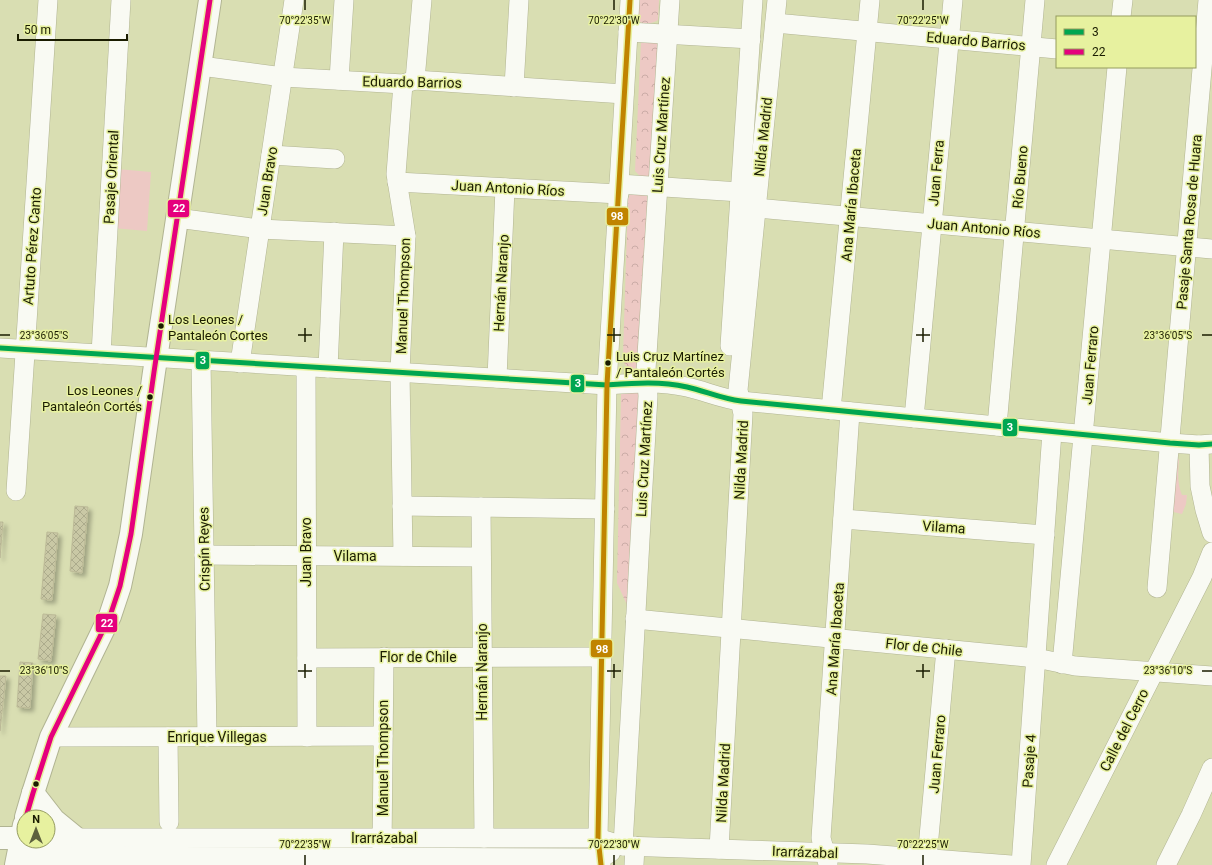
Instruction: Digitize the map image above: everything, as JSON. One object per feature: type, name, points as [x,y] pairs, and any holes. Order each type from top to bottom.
[{"type":"main road","points":[[27,809],[51,738],[110,616],[120,586],[131,534],[210,0]]},
{"type":"main road","points":[[33,793],[54,820],[76,838]]},
{"type":"street","name":"Artuto Pérez Canto","points":[[16,491],[48,0]]},
{"type":"street","name":"Pasaje Oriental","points":[[101,354],[121,0]]},
{"type":"street","name":"Juan Bravo","points":[[240,363],[294,0]]},
{"type":"street","points":[[339,80],[344,0]]},
{"type":"street","name":"Manuel Thompson","points":[[403,556],[400,372],[406,236],[396,166],[422,0]]},
{"type":"street","points":[[514,87],[519,0]]},
{"type":"street","points":[[601,862],[598,838],[608,385],[630,0]]},
{"type":"street","name":"Luis Cruz Martínez","points":[[634,865],[629,846],[635,619],[648,396],[646,370],[670,0]]},
{"type":"street","name":"Nilda Madrid","points":[[719,849],[743,414],[734,400],[740,192],[753,0]]},
{"type":"street","name":"Nilda Madrid","points":[[734,400],[738,390],[777,0]]},
{"type":"street","name":"Ana María Ibaceta","points":[[831,410],[870,0]]},
{"type":"street","name":"Juan Ferra","points":[[914,418],[953,0]]},
{"type":"street","name":"Río Bueno","points":[[997,426],[1035,0]]},
{"type":"street","points":[[1121,16],[1123,0]]},
{"type":"street","name":"Pasaje Santa Rosa de Huara","points":[[1157,588],[1187,246],[1207,62],[1208,0]]},
{"type":"street","name":"Eduardo Barrios","points":[[775,22],[1056,49]]},
{"type":"street","points":[[628,32],[751,39]]},
{"type":"street","name":"Eduardo Barrios","points":[[201,66],[283,77],[514,87],[624,94]]},
{"type":"street","name":"Juan Ferraro","points":[[1062,664],[1117,68]]},
{"type":"street","points":[[271,155],[335,159]]},
{"type":"street","name":"Juan Antonio Ríos","points":[[398,182],[506,188],[619,189],[657,186],[740,192]]},
{"type":"street","name":"Hernán Naranjo","points":[[497,378],[506,188]]},
{"type":"street","name":"Juan Antonio Ríos","points":[[756,208],[1212,248]]},
{"type":"street","points":[[177,218],[260,229],[406,236]]},
{"type":"street","points":[[328,368],[334,232]]},
{"type":"street","points":[[0,348],[608,385],[647,382],[687,387],[734,400],[1052,432],[1205,445],[1200,486],[1212,534]]},
{"type":"street","name":"Crispín Reyes","points":[[201,360],[207,737]]},
{"type":"street","name":"Juan Bravo","points":[[306,367],[307,736]]},
{"type":"street","name":"Ana María Ibaceta","points":[[827,859],[821,838],[850,412]]},
{"type":"street","points":[[1036,658],[1052,432]]},
{"type":"street","points":[[402,506],[605,509]]},
{"type":"street","name":"Hernán Naranjo","points":[[481,507],[484,838]]},
{"type":"street","name":"Vilama","points":[[843,519],[1045,535]]},
{"type":"street","name":"Vilama","points":[[204,555],[481,557]]},
{"type":"street","name":"Calle del Cerro","points":[[1056,865],[1212,555]]},
{"type":"street","name":"Flor de Chile","points":[[635,619],[1036,658],[1075,666],[1212,676]]},
{"type":"street","name":"Juan Ferraro","points":[[939,861],[946,649]]},
{"type":"street","name":"Flor de Chile","points":[[307,658],[602,657]]},
{"type":"street","name":"Manuel Thompson","points":[[382,858],[384,658]]},
{"type":"street","name":"Pasaje 4","points":[[1021,865],[1036,658]]},
{"type":"street","name":"Enrique Villegas","points":[[51,738],[384,736]]},
{"type":"street","points":[[168,737],[169,822]]},
{"type":"street","points":[[1166,865],[1212,768]]},
{"type":"street","name":"Irarrázabal","points":[[56,838],[598,838],[629,846],[719,849],[738,857],[939,861],[1011,865]]},
{"type":"street","points":[[270,838],[270,861]]},
{"type":"street","name":"Irarrázabal","points":[[56,847],[168,861],[270,861],[382,858],[601,862],[629,846]]},
{"type":"green space","points":[[637,0],[659,0],[658,20],[652,23],[646,23],[635,20]]},
{"type":"green space","points":[[659,38],[650,175],[642,178],[635,171],[641,41]]},
{"type":"green space","points":[[117,169],[151,172],[147,231],[113,228]]},
{"type":"green space","points":[[644,192],[649,199],[639,368],[632,369],[626,366],[623,361],[628,199],[630,193]]},
{"type":"green space","points":[[624,389],[640,392],[628,607],[617,583],[621,395]]},
{"type":"green space","points":[[1173,459],[1179,459],[1179,486],[1182,495],[1187,495],[1186,504],[1182,514],[1169,511]]},
{"type":"building","points":[[75,506],[88,507],[82,573],[70,571]]},
{"type":"building","points":[[0,522],[3,522],[0,558]]},
{"type":"building","points":[[47,532],[58,533],[52,600],[41,599]]},
{"type":"building","points":[[43,614],[56,615],[51,661],[38,659]]},
{"type":"building","points":[[20,662],[33,663],[30,708],[17,707]]},
{"type":"building","points":[[0,676],[6,676],[0,731]]},
{"type":"transit line","name":"22","points":[[28,809],[51,737],[110,616],[120,586],[131,534],[210,0]]},
{"type":"transit line","name":"98","points":[[601,865],[598,838],[607,385],[630,0]]},
{"type":"transit line","name":"3","points":[[0,348],[607,385],[657,383],[687,387],[727,399],[741,401],[1170,443],[1199,445],[1212,444]]},
{"type":"place","name":"Los Leones / Pantaleón Cortes","points":[[161,326]]},
{"type":"place","name":"Luis Cruz Martínez / Pantaleón Cortés","points":[[608,363]]},
{"type":"place","name":"Los Leones / Pantaleón Cortés","points":[[150,397]]}]
